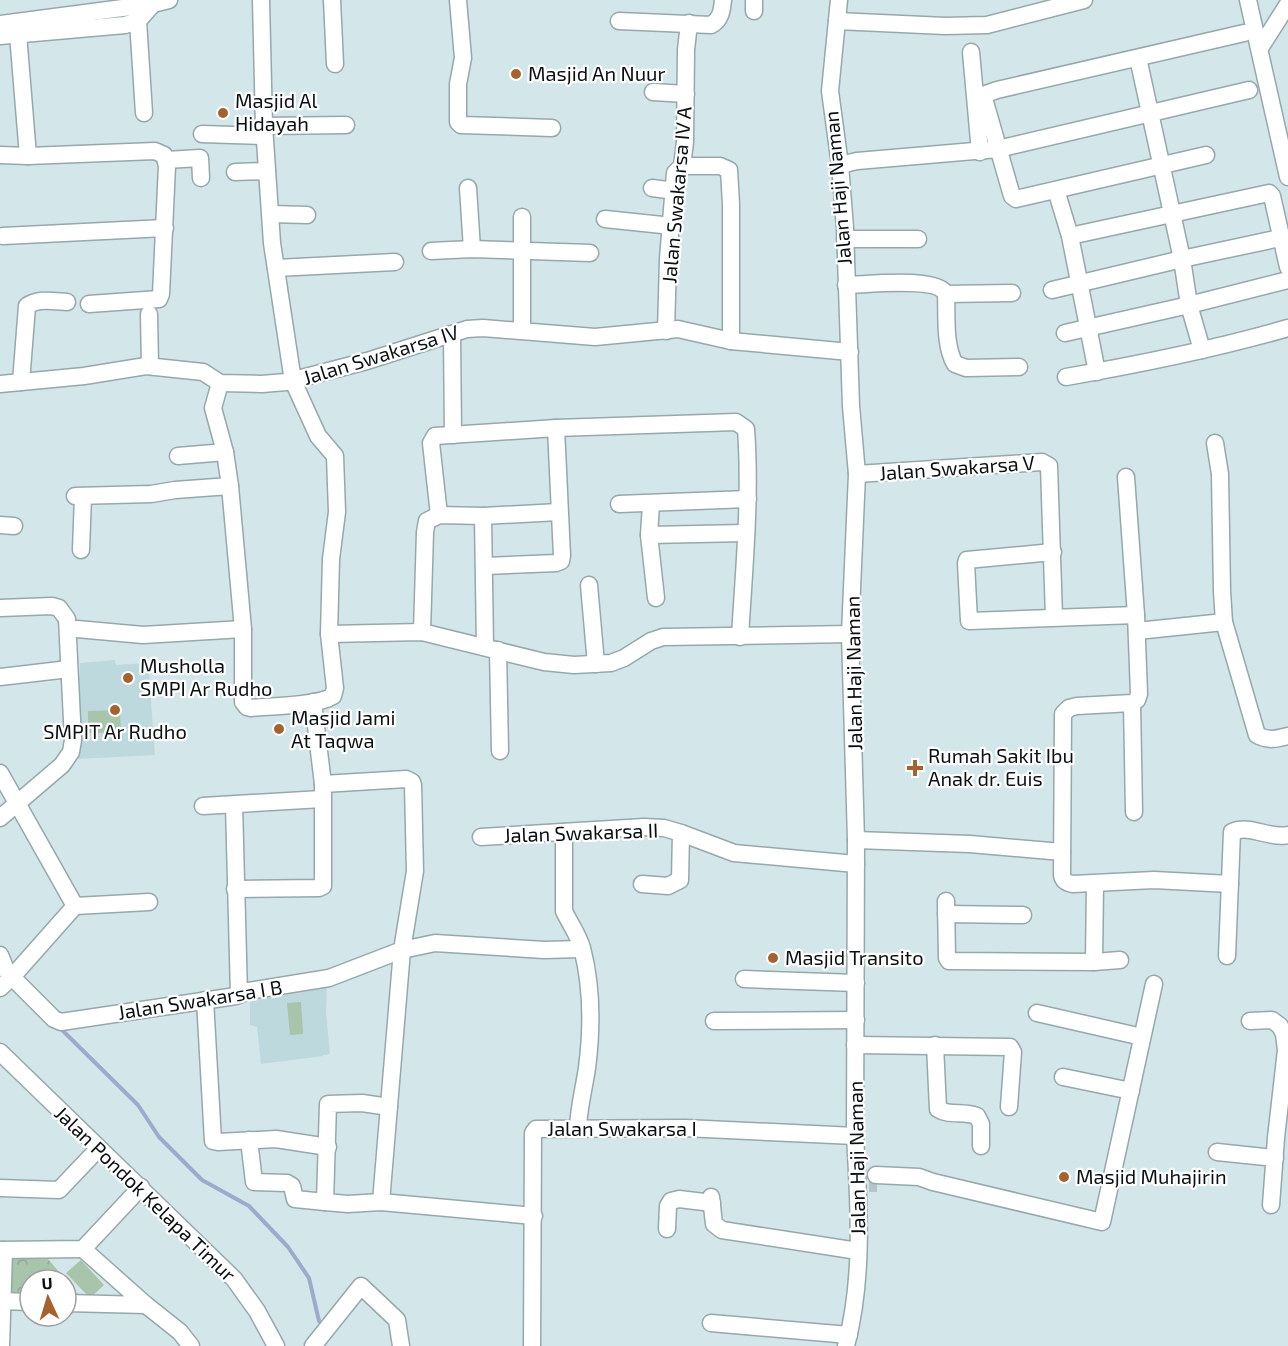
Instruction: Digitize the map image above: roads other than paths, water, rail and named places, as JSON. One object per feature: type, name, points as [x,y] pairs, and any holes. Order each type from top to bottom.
[{"type":"street","name":"Jalan Swakarsa IV","points":[[261,0],[267,171],[276,268],[293,381],[348,367],[467,329],[522,330],[595,337],[678,329],[731,340],[850,352]]},
{"type":"street","points":[[332,0],[335,64]]},
{"type":"street","points":[[458,0],[463,58],[458,84],[457,119],[459,124],[552,128]]},
{"type":"street","points":[[619,21],[711,25],[721,13],[723,0]]},
{"type":"street","name":"Jalan Haji Naman","points":[[839,0],[830,91],[840,165],[851,406],[857,474],[850,634],[856,840],[855,1136],[868,1179],[858,1251],[856,1289],[847,1340]]},
{"type":"street","points":[[837,21],[945,26],[987,25],[1084,0]]},
{"type":"street","points":[[1248,0],[1288,177]]},
{"type":"street","points":[[0,36],[125,25],[138,21],[161,2]]},
{"type":"street","points":[[0,24],[161,2]]},
{"type":"street","points":[[1260,48],[1288,3]]},
{"type":"street","points":[[138,21],[144,112]]},
{"type":"street","name":"Jalan Swakarsa IV A","points":[[666,331],[675,173],[682,166],[689,23]]},
{"type":"street","points":[[1206,155],[1014,198],[983,98],[986,93],[1244,33]]},
{"type":"street","points":[[18,34],[28,156]]},
{"type":"street","points":[[971,52],[980,152]]},
{"type":"street","points":[[1138,58],[1173,215],[1190,305],[1202,350]]},
{"type":"street","points":[[840,165],[857,161],[998,149],[1249,90]]},
{"type":"street","points":[[653,92],[686,94]]},
{"type":"street","points":[[1278,131],[1288,116]]},
{"type":"street","points":[[202,134],[346,125]]},
{"type":"street","points":[[0,155],[155,151],[165,158],[200,158],[201,178]]},
{"type":"street","points":[[89,304],[159,298],[165,228],[165,158]]},
{"type":"street","points":[[682,166],[720,166],[729,170],[731,340]]},
{"type":"street","points":[[235,172],[267,171]]},
{"type":"street","points":[[468,188],[472,249]]},
{"type":"street","points":[[652,188],[675,191]]},
{"type":"street","points":[[1056,190],[1070,236],[1097,372]]},
{"type":"street","points":[[1070,236],[1269,193],[1272,196],[1288,267]]},
{"type":"street","points":[[271,214],[307,215]]},
{"type":"street","points":[[522,217],[522,330]]},
{"type":"street","points":[[605,219],[672,226]]},
{"type":"street","points":[[3,236],[165,228]]},
{"type":"street","points":[[1052,290],[1281,238]]},
{"type":"street","points":[[845,239],[918,239]]},
{"type":"street","points":[[431,251],[472,249],[590,253]]},
{"type":"street","points":[[276,268],[395,262]]},
{"type":"street","points":[[1065,333],[1288,280]]},
{"type":"street","points":[[846,285],[910,283],[944,289],[951,355],[955,364],[966,368],[1020,367]]},
{"type":"street","points":[[946,294],[1012,293]]},
{"type":"street","points":[[21,382],[27,306],[35,301],[67,302]]},
{"type":"street","points":[[149,314],[150,366]]},
{"type":"street","points":[[1066,377],[1202,350],[1288,328]]},
{"type":"street","points":[[452,335],[453,435]]},
{"type":"street","points":[[0,384],[84,376],[150,366],[203,372],[220,383],[262,384],[293,381],[318,436],[335,456],[337,512],[331,553],[329,634],[334,693],[329,699],[251,708],[244,705],[243,629],[230,486],[225,452],[213,408],[220,383]]},
{"type":"street","points":[[439,514],[431,440],[435,436],[556,428],[731,421],[736,423],[746,429],[748,499],[740,637]]},
{"type":"street","points":[[485,566],[561,561],[556,428]]},
{"type":"street","points":[[1215,443],[1220,474],[1221,591],[1224,622],[1257,735],[1275,740],[1288,736]]},
{"type":"street","points":[[178,456],[225,452]]},
{"type":"street","name":"Jalan Swakarsa V","points":[[857,474],[1046,463],[1053,552],[1054,617]]},
{"type":"street","points":[[1126,477],[1137,623],[1139,694],[1137,700],[1132,704],[1077,706],[1069,708],[1063,714],[1063,879],[1073,884],[1154,880],[1230,884]]},
{"type":"street","points":[[81,550],[79,496],[151,494],[230,486]]},
{"type":"street","points":[[619,504],[748,499]]},
{"type":"street","points":[[651,504],[649,535],[656,598]]},
{"type":"street","points":[[422,632],[425,532],[428,521],[439,514],[483,516],[559,512]]},
{"type":"street","points":[[483,516],[500,751]]},
{"type":"street","points":[[649,535],[746,533]]},
{"type":"street","points":[[1053,552],[970,559],[966,563],[969,621],[1054,617],[1137,623],[1224,622]]},
{"type":"street","points":[[589,585],[596,664]]},
{"type":"street","points":[[0,608],[52,606],[59,608],[67,619],[73,740],[71,752],[61,765],[0,818]]},
{"type":"street","points":[[77,629],[143,635],[243,629]]},
{"type":"street","points":[[329,634],[422,632],[558,664],[611,663],[663,637],[850,634]]},
{"type":"street","points":[[0,677],[69,669]]},
{"type":"street","points":[[236,889],[319,888],[323,886],[323,791],[313,702]]},
{"type":"street","points":[[1132,704],[1134,812]]},
{"type":"street","points":[[0,773],[75,906]]},
{"type":"street","points":[[202,806],[234,804],[406,779],[412,782],[415,871],[402,950],[381,1202]]},
{"type":"street","points":[[234,804],[239,994]]},
{"type":"street","name":"Jalan Swakarsa II","points":[[480,837],[644,827],[664,828],[734,853],[856,864]]},
{"type":"street","points":[[1227,956],[1231,845],[1234,830],[1255,830],[1270,836],[1288,835]]},
{"type":"street","points":[[564,832],[564,911],[575,929],[582,949],[589,991],[590,1033],[578,1127]]},
{"type":"street","points":[[642,884],[668,886],[680,880],[681,833]]},
{"type":"street","points":[[856,840],[970,844],[1062,852]]},
{"type":"street","points":[[1094,962],[1095,884]]},
{"type":"street","points":[[5,974],[75,906],[149,902]]},
{"type":"street","points":[[1023,915],[946,908],[947,958],[949,961],[1094,962],[1120,960]]},
{"type":"street","name":"Jalan Swakarsa I B","points":[[5,974],[54,1019],[61,1022],[329,978],[420,945],[448,942],[529,949],[582,949]]},
{"type":"street","points":[[744,979],[856,983]]},
{"type":"street","points":[[868,1179],[918,1185],[933,1182],[1102,1222],[1154,984]]},
{"type":"street","points":[[205,1000],[213,1140],[216,1142],[276,1139],[328,1147]]},
{"type":"street","points":[[1036,1013],[1142,1037]]},
{"type":"street","points":[[714,1021],[856,1020]]},
{"type":"street","points":[[1250,1021],[1272,1020],[1280,1026],[1284,1034],[1286,1050],[1286,1084],[1279,1169],[1271,1205]]},
{"type":"street","points":[[855,1045],[1010,1047],[1013,1052],[1010,1107]]},
{"type":"street","points":[[935,1045],[939,1109],[944,1113],[967,1112],[976,1116],[981,1124],[981,1146]]},
{"type":"street","name":"Jalan Pondok Kelapa Timur","points":[[0,1052],[234,1279],[258,1311],[276,1346]]},
{"type":"street","points":[[1062,1077],[1131,1091]]},
{"type":"street","points":[[325,1202],[329,1103],[362,1103],[389,1107]]},
{"type":"street","name":"Jalan Swakarsa I","points":[[532,1346],[534,1130],[578,1127],[697,1129],[855,1136]]},
{"type":"street","points":[[249,1140],[254,1182],[287,1183],[292,1186],[295,1199],[348,1203],[381,1202],[534,1216]]},
{"type":"street","points":[[0,1175],[6,1188],[59,1190],[98,1149]]},
{"type":"street","points":[[1217,1152],[1279,1169]]},
{"type":"street","points":[[83,1249],[141,1187]]},
{"type":"street","points":[[668,1229],[668,1206],[671,1201],[679,1199],[712,1200],[714,1224],[722,1230],[858,1251]]},
{"type":"street","points":[[1,1346],[2,1250],[83,1249],[180,1332],[191,1346]]},
{"type":"street","points":[[313,1346],[360,1286],[397,1320],[401,1346]]},
{"type":"street","points":[[3,1301],[18,1302]]},
{"type":"street","points":[[78,1303],[146,1305]]},
{"type":"street","points":[[711,1323],[847,1340]]},
{"type":"waterway","points":[[60,1028],[138,1105],[159,1137],[202,1180],[249,1206],[288,1247],[309,1278],[319,1321]]},
{"type":"tunnel","points":[[869,1184],[877,1184]]},
{"type":"place","name":"Masjid An Nuur","points":[[516,74]]},
{"type":"place","name":"Masjid Al Hidayah","points":[[223,113]]},
{"type":"place","name":"Musholla SMPI Ar Rudho","points":[[128,678]]},
{"type":"place","name":"SMPIT Ar Rudho","points":[[115,710]]},
{"type":"place","name":"Masjid Jami At Taqwa","points":[[279,729]]},
{"type":"place","name":"Rumah Sakit Ibu Anak dr. Euis","points":[[915,768]]},
{"type":"place","name":"Masjid Transito","points":[[773,958]]},
{"type":"place","name":"Masjid Muhajirin","points":[[1064,1177]]}]
